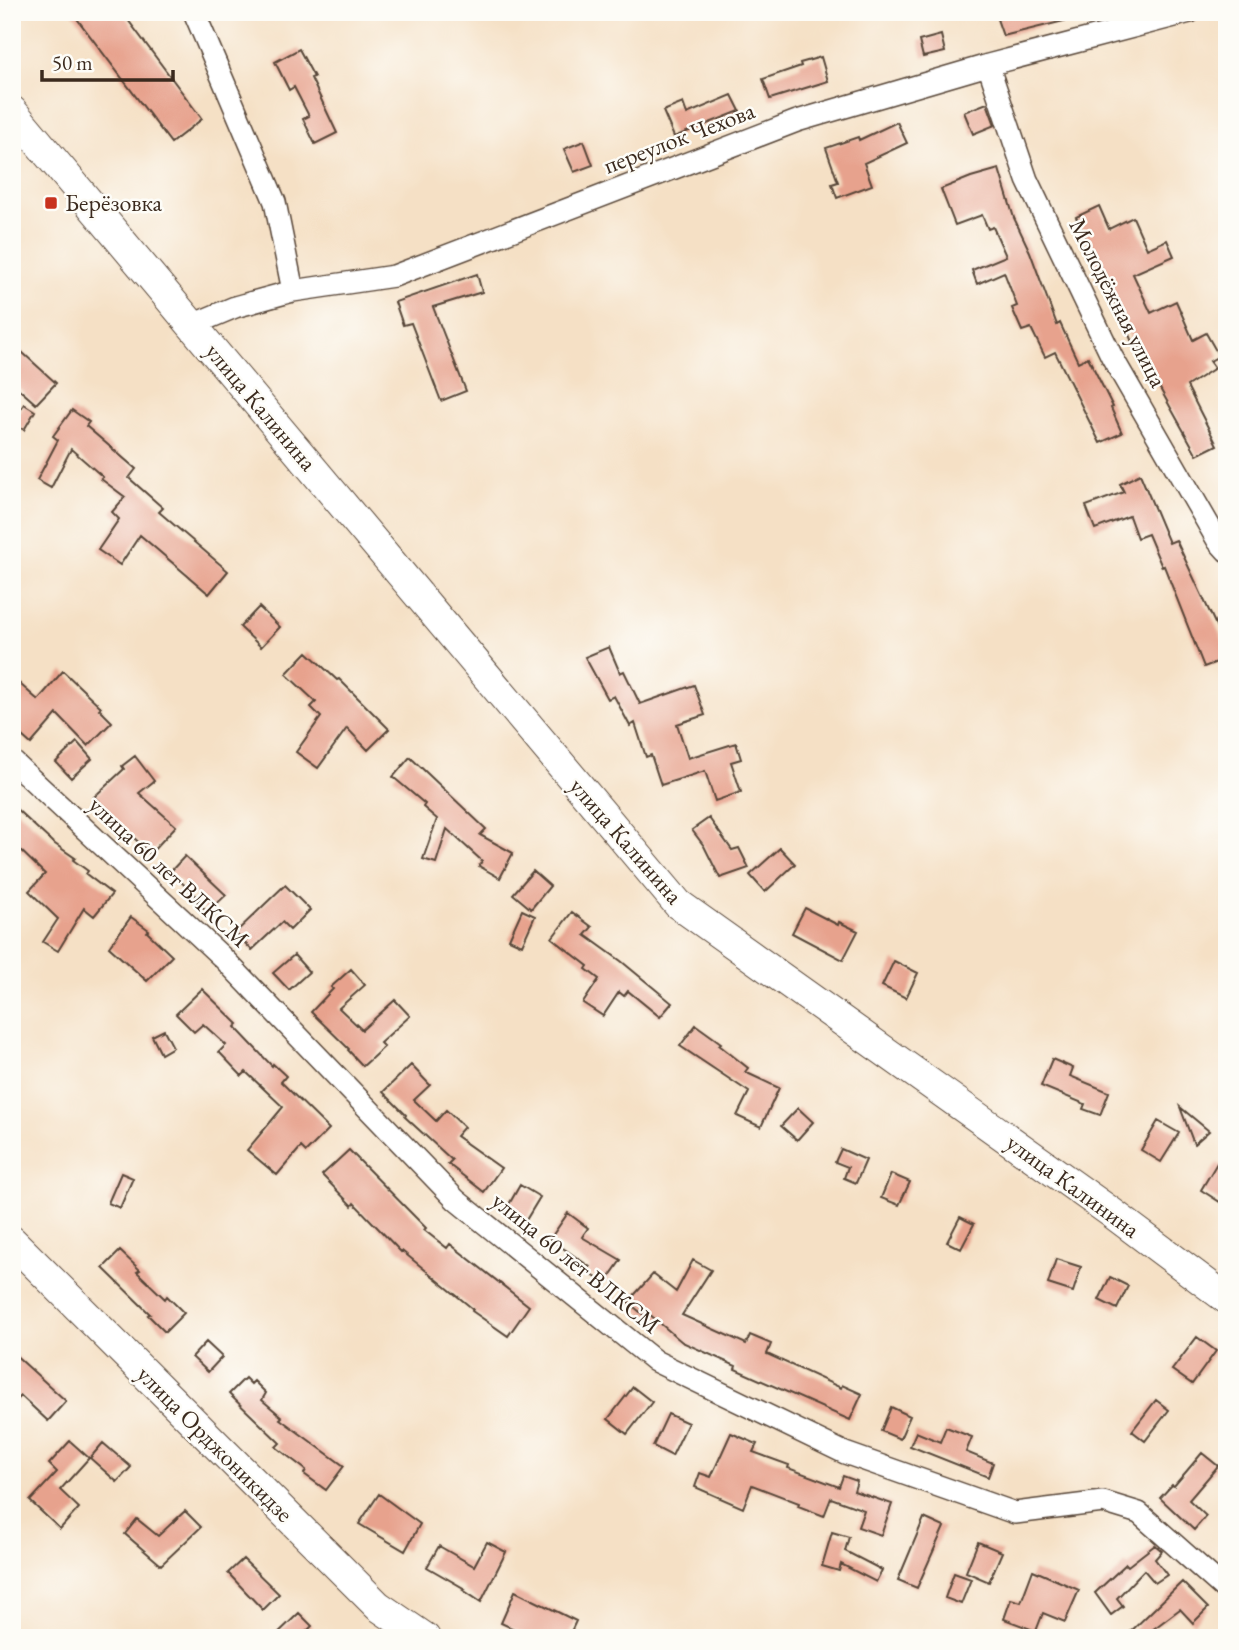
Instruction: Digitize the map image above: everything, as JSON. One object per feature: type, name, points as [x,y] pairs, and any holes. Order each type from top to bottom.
[{"type":"street","points":[[194,12],[275,202],[293,291]]},
{"type":"street","name":"переулок Чехова","points":[[192,325],[235,307],[293,291],[394,276],[797,121],[988,65],[1190,12]]},
{"type":"street","name":"Молодёжная улица","points":[[988,65],[1027,180],[1112,357],[1218,541],[1227,551]]},
{"type":"street","name":"улица Калинина","points":[[12,111],[678,904],[1112,1213],[1227,1299]]},
{"type":"street","name":"улица 60 лет ВЛКСМ","points":[[12,761],[223,958],[456,1200],[655,1361],[845,1453],[1015,1513],[1104,1502],[1139,1513],[1227,1591]]},
{"type":"street","name":"улица Орджоникидзе","points":[[12,1241],[378,1606],[425,1638]]},
{"type":"building","points":[[72,12],[122,12],[202,119],[171,143]]},
{"type":"building","points":[[1023,12],[1079,12],[1080,17],[1003,36],[997,19]]},
{"type":"building","points":[[941,35],[945,52],[923,57],[919,41]]},
{"type":"building","points":[[299,49],[314,77],[311,78],[337,133],[315,144],[303,119],[309,116],[294,87],[289,90],[275,62]]},
{"type":"building","points":[[821,57],[828,81],[770,99],[763,79]]},
{"type":"building","points":[[732,95],[740,111],[674,137],[663,111],[683,103],[687,114]]},
{"type":"building","points":[[987,103],[995,125],[973,134],[964,112]]},
{"type":"building","points":[[897,122],[907,143],[864,163],[872,185],[837,198],[832,184],[838,182],[826,148],[858,137],[859,140]]},
{"type":"building","points":[[584,141],[593,165],[574,172],[564,149]]},
{"type":"building","points":[[999,169],[1014,218],[1030,252],[1057,325],[1060,323],[1078,362],[1088,357],[1113,407],[1111,408],[1122,433],[1100,443],[1055,352],[1045,357],[1031,328],[1022,331],[1012,308],[1017,306],[1004,272],[977,284],[972,270],[1006,256],[993,227],[988,229],[982,215],[955,225],[941,189]]},
{"type":"building","points":[[1099,206],[1109,229],[1133,217],[1147,249],[1167,240],[1174,256],[1133,274],[1151,313],[1176,301],[1193,340],[1206,333],[1219,356],[1210,361],[1215,368],[1187,386],[1217,445],[1197,455],[1136,340],[1132,342],[1108,285],[1110,284],[1076,217]]},
{"type":"building","points":[[477,274],[482,292],[433,307],[466,391],[441,401],[411,323],[403,325],[395,302]]},
{"type":"building","points":[[12,343],[56,383],[36,404],[12,383]]},
{"type":"building","points":[[24,404],[35,411],[24,430],[12,423]]},
{"type":"building","points":[[72,410],[89,422],[86,426],[136,469],[129,478],[163,508],[159,512],[228,571],[209,594],[140,535],[120,565],[98,550],[119,519],[112,512],[125,497],[101,479],[103,477],[71,449],[51,488],[37,480],[58,440],[53,436]]},
{"type":"building","points":[[1140,474],[1169,543],[1176,540],[1227,649],[1227,658],[1204,667],[1164,566],[1162,567],[1148,534],[1137,538],[1129,516],[1095,529],[1086,506],[1124,492],[1120,484]]},
{"type":"building","points":[[259,607],[280,627],[261,647],[240,627]]},
{"type":"building","points":[[609,647],[620,673],[624,671],[640,704],[694,685],[705,715],[677,724],[688,758],[736,743],[741,759],[731,762],[741,792],[715,801],[705,771],[661,785],[651,755],[646,757],[635,723],[630,726],[614,696],[608,699],[585,657]]},
{"type":"building","points":[[307,652],[339,679],[389,729],[368,750],[347,728],[318,768],[296,752],[321,717],[311,707],[316,702],[286,674]]},
{"type":"building","points":[[63,671],[101,707],[99,709],[112,722],[88,746],[57,714],[31,744],[12,727],[12,677],[38,700]]},
{"type":"building","points":[[77,742],[92,759],[71,778],[56,762]]},
{"type":"building","points":[[135,756],[154,781],[139,793],[176,826],[150,854],[94,797],[124,769],[122,766]]},
{"type":"building","points":[[410,757],[486,829],[480,835],[513,853],[500,878],[479,866],[482,861],[447,829],[436,863],[423,859],[437,819],[423,807],[425,804],[393,777]]},
{"type":"building","points":[[12,805],[52,842],[75,858],[73,860],[88,871],[86,874],[112,894],[94,916],[84,908],[58,951],[43,942],[58,919],[29,891],[45,874],[12,842]]},
{"type":"building","points":[[709,818],[732,850],[739,848],[749,868],[720,878],[704,846],[692,830]]},
{"type":"building","points":[[780,848],[795,864],[765,892],[750,875]]},
{"type":"building","points":[[185,856],[226,895],[208,912],[197,902],[200,899],[170,872]]},
{"type":"building","points":[[533,871],[550,886],[531,909],[513,894]]},
{"type":"building","points":[[285,885],[310,910],[290,930],[282,922],[252,950],[235,933]]},
{"type":"building","points":[[805,908],[838,925],[839,922],[858,931],[843,960],[792,933]]},
{"type":"building","points":[[522,910],[535,916],[522,945],[509,939]]},
{"type":"building","points":[[572,912],[592,927],[585,935],[672,1003],[660,1017],[628,991],[624,996],[619,992],[603,1016],[583,1003],[599,979],[586,969],[588,966],[552,938]]},
{"type":"building","points":[[131,917],[149,930],[147,932],[172,956],[147,981],[109,947]]},
{"type":"building","points":[[294,955],[309,972],[289,990],[273,973]]},
{"type":"building","points":[[894,961],[918,973],[906,998],[882,986]]},
{"type":"building","points":[[351,969],[365,985],[339,1008],[362,1030],[395,1000],[410,1016],[380,1043],[384,1047],[363,1066],[311,1012],[333,989],[331,987]]},
{"type":"building","points":[[202,989],[238,1024],[235,1027],[272,1066],[273,1064],[286,1076],[281,1082],[329,1129],[306,1152],[301,1147],[277,1175],[247,1150],[283,1107],[246,1072],[242,1076],[219,1052],[226,1045],[203,1024],[194,1032],[176,1014]]},
{"type":"building","points":[[696,1025],[748,1068],[745,1072],[779,1088],[761,1127],[737,1116],[749,1092],[680,1046]]},
{"type":"building","points":[[164,1030],[173,1047],[161,1054],[152,1036]]},
{"type":"building","points":[[1052,1059],[1073,1068],[1070,1076],[1109,1092],[1100,1115],[1083,1109],[1085,1104],[1041,1086]]},
{"type":"building","points":[[411,1065],[430,1085],[414,1100],[436,1121],[446,1110],[464,1127],[456,1136],[501,1168],[484,1192],[448,1164],[452,1160],[405,1117],[383,1092]]},
{"type":"building","points":[[1180,1107],[1209,1131],[1194,1144]]},
{"type":"building","points":[[798,1108],[813,1122],[797,1140],[781,1126]]},
{"type":"building","points":[[1158,1121],[1179,1133],[1161,1162],[1141,1150]]},
{"type":"building","points":[[841,1149],[866,1160],[856,1183],[844,1178],[848,1167],[835,1162]]},
{"type":"building","points":[[349,1150],[426,1228],[424,1230],[447,1248],[450,1244],[529,1306],[508,1336],[472,1311],[473,1309],[401,1252],[354,1203],[352,1206],[322,1175]]},
{"type":"building","points":[[1217,1163],[1227,1169],[1227,1191],[1220,1202],[1201,1190]]},
{"type":"building","points":[[121,1173],[133,1178],[120,1208],[108,1203]]},
{"type":"building","points":[[891,1174],[910,1182],[899,1205],[881,1198]]},
{"type":"building","points":[[520,1185],[540,1197],[523,1225],[504,1213]]},
{"type":"building","points":[[568,1213],[588,1228],[582,1237],[621,1260],[605,1283],[587,1272],[590,1267],[550,1239]]},
{"type":"building","points":[[960,1217],[974,1224],[961,1249],[947,1242]]},
{"type":"building","points":[[120,1251],[140,1270],[137,1272],[184,1313],[165,1332],[103,1268]]},
{"type":"building","points":[[1056,1259],[1081,1267],[1073,1292],[1048,1284]]},
{"type":"building","points":[[693,1260],[711,1270],[682,1315],[746,1344],[750,1335],[771,1344],[767,1354],[841,1388],[842,1385],[862,1394],[850,1420],[735,1369],[736,1366],[682,1342],[648,1313],[646,1317],[628,1302],[653,1274],[676,1292]]},
{"type":"building","points":[[1110,1277],[1128,1286],[1117,1309],[1099,1300]]},
{"type":"building","points":[[1197,1337],[1216,1351],[1192,1384],[1172,1370]]},
{"type":"building","points":[[206,1342],[222,1357],[208,1372],[192,1357]]},
{"type":"building","points":[[12,1352],[66,1401],[48,1421],[21,1396],[12,1405]]},
{"type":"building","points":[[245,1378],[251,1384],[254,1381],[266,1393],[262,1400],[282,1417],[280,1419],[344,1466],[326,1490],[304,1474],[306,1470],[276,1447],[280,1443],[229,1394]]},
{"type":"building","points":[[633,1387],[652,1402],[627,1434],[608,1419]]},
{"type":"building","points":[[1156,1400],[1169,1410],[1145,1441],[1132,1431]]},
{"type":"building","points":[[891,1407],[910,1416],[900,1439],[881,1431]]},
{"type":"building","points":[[668,1414],[688,1423],[672,1456],[653,1446]]},
{"type":"building","points":[[946,1427],[972,1437],[966,1452],[993,1463],[988,1477],[910,1446],[916,1432],[940,1442]]},
{"type":"building","points":[[731,1433],[757,1444],[753,1452],[789,1465],[788,1468],[839,1487],[843,1476],[857,1481],[854,1491],[892,1504],[881,1535],[858,1527],[864,1510],[831,1498],[824,1516],[752,1485],[743,1508],[695,1487],[700,1473],[711,1477]]},
{"type":"building","points":[[70,1441],[89,1458],[60,1490],[79,1508],[60,1529],[30,1501],[57,1472],[49,1464]]},
{"type":"building","points":[[103,1443],[131,1467],[117,1482],[90,1458]]},
{"type":"building","points":[[1202,1453],[1218,1466],[1189,1500],[1206,1516],[1194,1530],[1160,1498]]},
{"type":"building","points":[[379,1494],[420,1524],[405,1551],[359,1524]]},
{"type":"building","points":[[185,1511],[201,1527],[161,1565],[125,1534],[137,1519],[158,1536]]},
{"type":"building","points":[[924,1518],[944,1527],[917,1588],[898,1580]]},
{"type":"building","points":[[832,1532],[849,1537],[845,1551],[882,1570],[876,1582],[841,1564],[839,1571],[822,1566]]},
{"type":"building","points":[[487,1542],[506,1552],[481,1602],[463,1590],[465,1589],[427,1567],[439,1546],[474,1566]]},
{"type":"building","points":[[978,1542],[1002,1552],[989,1582],[966,1572]]},
{"type":"building","points":[[1155,1545],[1162,1551],[1155,1559],[1167,1575],[1155,1583],[1144,1570],[1117,1598],[1123,1606],[1111,1615],[1095,1593],[1126,1564],[1128,1566]]},
{"type":"building","points":[[243,1559],[279,1594],[263,1610],[228,1573]]},
{"type":"building","points":[[1033,1570],[1079,1590],[1065,1622],[1043,1613],[1036,1631],[1004,1619],[1011,1599],[1021,1602]]},
{"type":"building","points":[[954,1573],[971,1579],[961,1604],[945,1598]]},
{"type":"building","points":[[1182,1582],[1208,1608],[1193,1623],[1180,1609],[1152,1630],[1160,1638],[1124,1638]]},
{"type":"building","points":[[515,1591],[576,1621],[568,1638],[533,1638],[501,1623]]},
{"type":"building","points":[[299,1613],[312,1626],[300,1638],[273,1638]]},
{"type":"place","name":"Берёзовка","points":[[51,203]]}]
